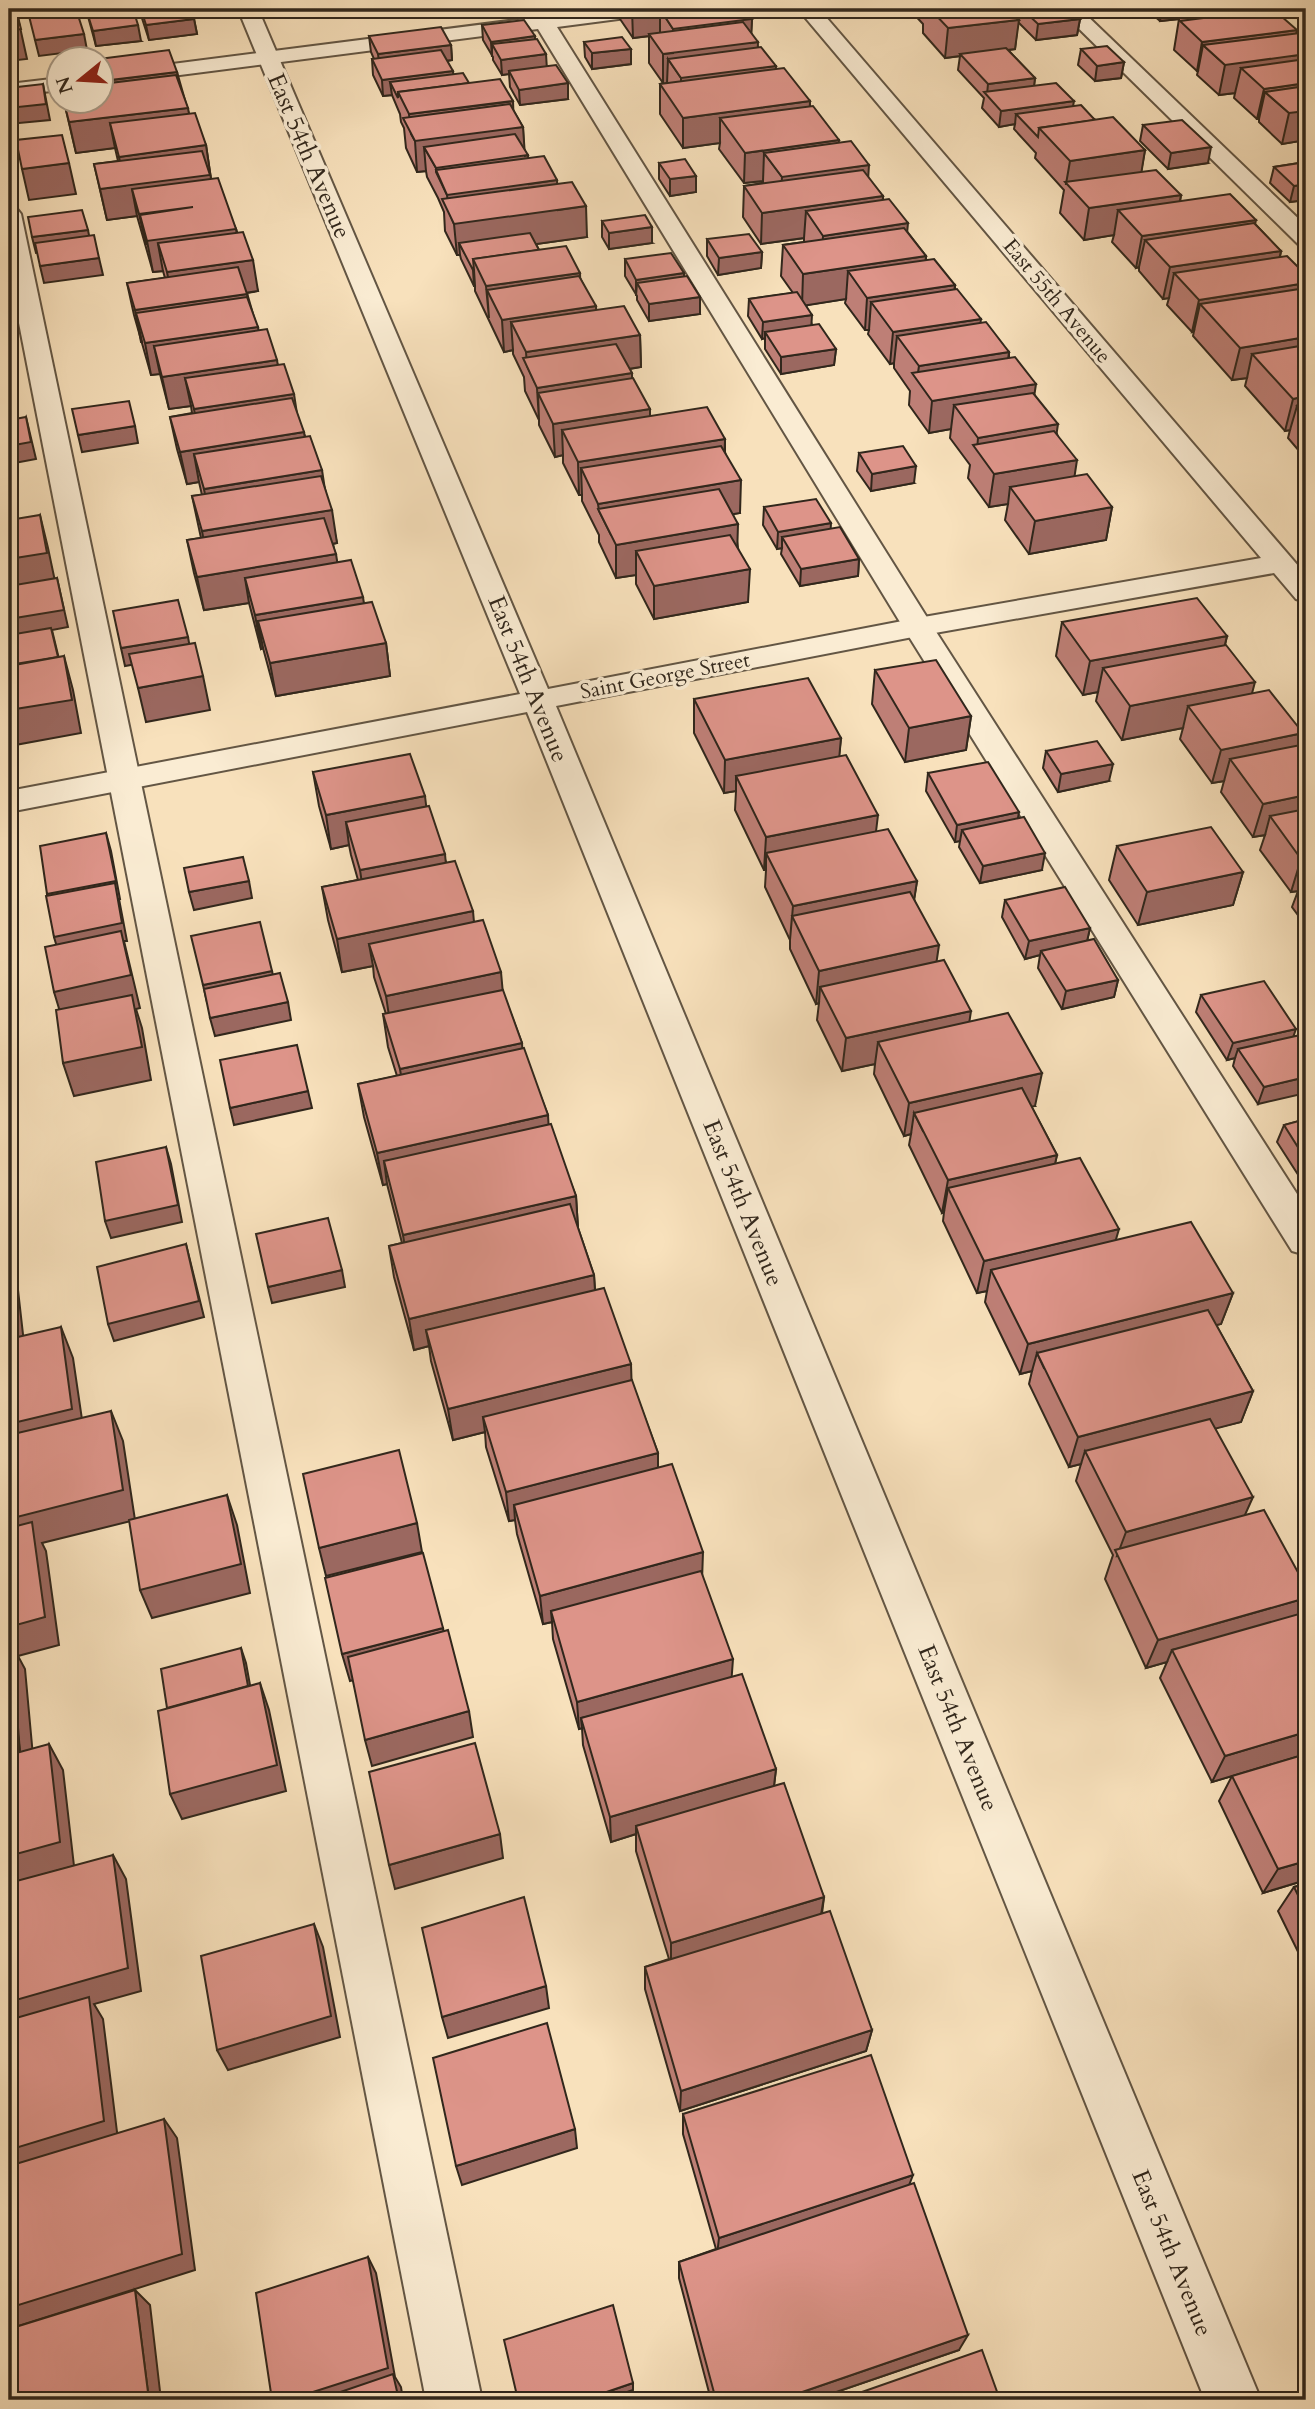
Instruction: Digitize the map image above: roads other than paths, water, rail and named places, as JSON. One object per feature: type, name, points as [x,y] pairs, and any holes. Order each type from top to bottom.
[{"type":"street","name":"East 54th Avenue","points":[[248,9],[537,700],[1233,2400]]},
{"type":"street","points":[[116,77],[649,9]]},
{"type":"street","name":"East 55th Avenue","points":[[808,9],[1306,593]]},
{"type":"street","points":[[1069,9],[1306,239]]},
{"type":"street","points":[[544,22],[918,627],[1306,1240]]},
{"type":"street","points":[[9,90],[46,86]]},
{"type":"street","points":[[9,214],[454,2400]]},
{"type":"street","name":"Saint George Street","points":[[9,802],[918,627],[1281,563]]}]
